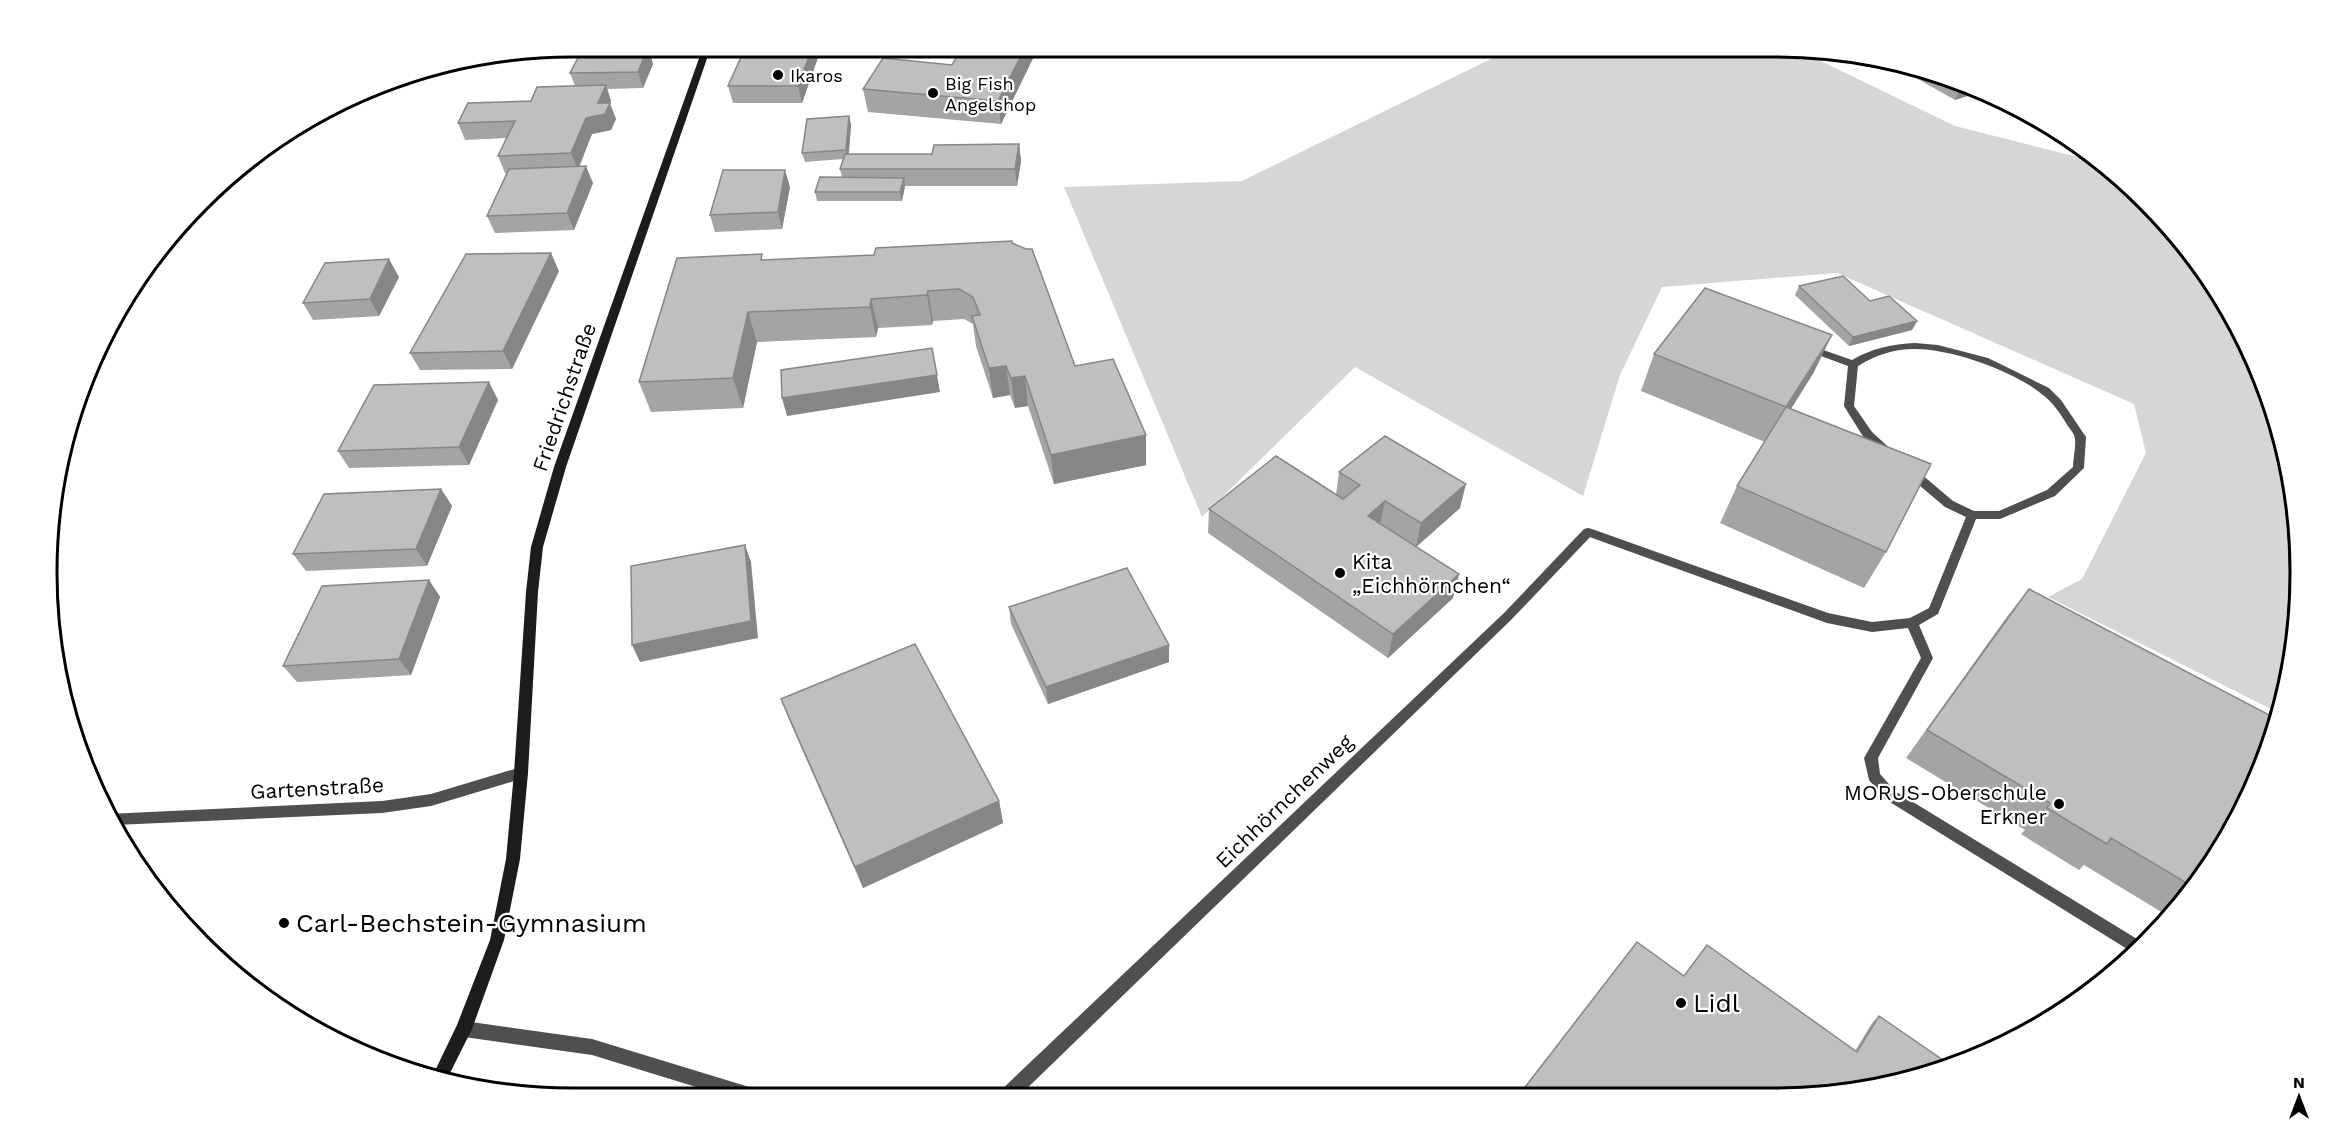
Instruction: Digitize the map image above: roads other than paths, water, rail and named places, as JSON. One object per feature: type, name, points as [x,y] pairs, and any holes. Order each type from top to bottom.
[{"type":"main road","name":"Friedrichstraße","points":[[443,1071],[464,1029],[497,939],[513,859],[537,547],[560,466],[703,57]]},
{"type":"street","points":[[1798,344],[1853,364]]},
{"type":"street","points":[[1895,346],[1941,348],[1998,364],[2048,393],[2081,437],[2078,468],[2051,494],[2000,515],[1972,515],[1949,504],[1868,435],[1849,405],[1853,364],[1863,357],[1895,346]]},
{"type":"street","points":[[1972,515],[1934,611],[1911,623],[1927,658],[1871,758],[1874,776],[1890,795],[2132,944]]},
{"type":"street","name":"Eichhörnchenweg","points":[[1015,1088],[1508,616],[1588,532],[1827,618],[1872,627],[1911,623]]},
{"type":"street","name":"Gartenstraße","points":[[120,819],[382,807],[431,800],[521,773]]},
{"type":"street","points":[[464,1029],[592,1047],[726,1088]]},
{"type":"place","name":"Ikaros","points":[[778,75]]},
{"type":"place","name":"Big Fish Angelshop","points":[[933,93]]},
{"type":"place","name":"Kita „Eichhörnchen“","points":[[1340,573]]},
{"type":"place","name":"MORUS-Oberschule Erkner","points":[[2059,804]]},
{"type":"place","name":"Carl-Bechstein-Gymnasium","points":[[284,923]]},
{"type":"place","name":"Lidl","points":[[1681,1003]]}]
